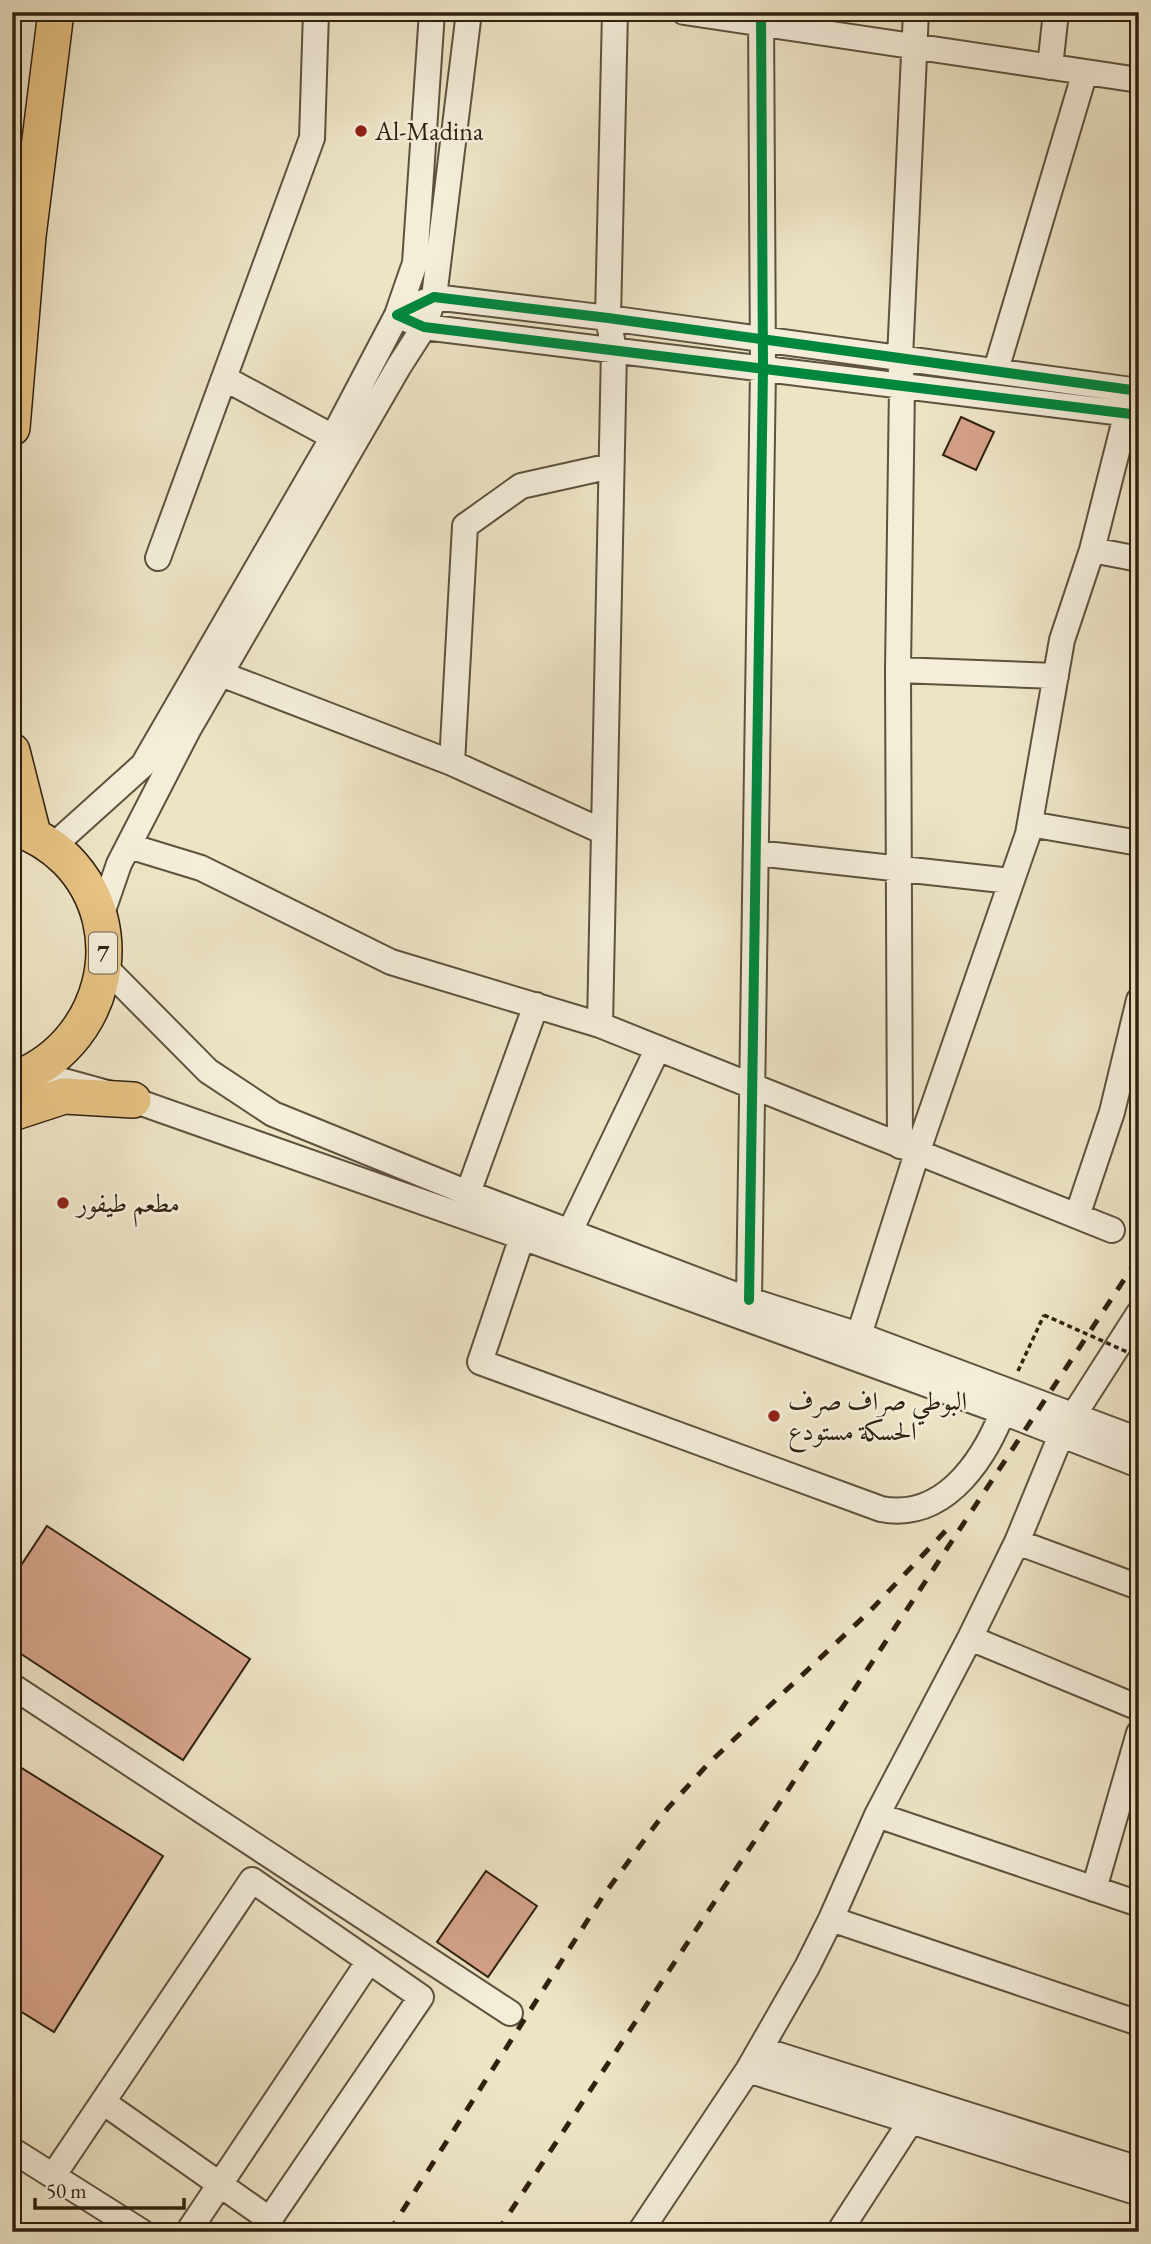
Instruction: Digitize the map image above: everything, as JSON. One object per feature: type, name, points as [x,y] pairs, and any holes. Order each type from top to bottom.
[{"type":"highway","points":[[12,428],[28,236],[55,12]]},
{"type":"highway","name":"7","points":[[12,751],[32,836],[68,862],[82,879],[100,919],[104,942],[100,987],[81,1028],[67,1046],[17,1085]]},
{"type":"highway","points":[[17,1085],[64,1096],[133,1100]]},
{"type":"street","points":[[159,558],[312,138],[316,12]]},
{"type":"street","points":[[32,836],[143,765],[333,438],[397,316],[415,263],[432,12]]},
{"type":"street","points":[[100,919],[120,864],[188,730],[399,366],[425,327],[434,297],[469,12]]},
{"type":"street","points":[[600,1025],[614,350],[608,318],[615,12]]},
{"type":"street","points":[[684,12],[760,17],[914,48],[1139,80]]},
{"type":"street","points":[[908,1150],[899,869],[900,358],[916,12]]},
{"type":"street","points":[[1050,67],[1056,12]]},
{"type":"street","points":[[749,1300],[762,369],[760,17]]},
{"type":"street","points":[[996,370],[1085,72]]},
{"type":"street","points":[[397,316],[434,297],[996,370],[1134,402]]},
{"type":"street","points":[[397,316],[425,327],[902,386],[1134,402]]},
{"type":"street","points":[[224,377],[333,438]]},
{"type":"street","points":[[859,1335],[908,1150],[1011,881],[1030,824],[1062,639],[1092,550],[1134,402]]},
{"type":"street","points":[[452,763],[465,526],[521,486],[611,466]]},
{"type":"street","points":[[1092,550],[1139,559]]},
{"type":"street","points":[[898,670],[1056,676]]},
{"type":"street","points":[[221,674],[452,763],[604,832]]},
{"type":"street","points":[[1030,824],[1139,843]]},
{"type":"street","points":[[129,846],[201,868],[391,962],[600,1025],[1112,1230]]},
{"type":"street","points":[[756,853],[1011,881]]},
{"type":"street","points":[[103,965],[208,1071],[273,1114],[468,1193],[749,1300],[859,1335],[1007,1401]]},
{"type":"street","points":[[1077,1216],[1112,1112],[1139,1000]]},
{"type":"street","points":[[468,1193],[536,1006]]},
{"type":"street","points":[[570,1231],[658,1048]]},
{"type":"street","points":[[133,1100],[1067,1424],[1139,1440]]},
{"type":"street","points":[[522,1237],[480,1362],[881,1509],[905,1511],[918,1508],[929,1504],[957,1484],[985,1452],[1007,1401]]},
{"type":"street","points":[[640,2232],[754,2059],[807,1967],[877,1815],[1017,1542],[1067,1424],[1139,1313]]},
{"type":"street","points":[[1067,1424],[1139,1465]]},
{"type":"street","points":[[1017,1542],[1139,1587]]},
{"type":"street","points":[[970,1638],[1139,1708]]},
{"type":"street","points":[[12,1686],[510,2013]]},
{"type":"street","points":[[1094,1889],[1139,1733]]},
{"type":"street","points":[[877,1815],[1139,1904]]},
{"type":"street","points":[[53,2176],[252,1880],[421,1997],[265,2226],[220,2184],[103,2102]]},
{"type":"street","points":[[831,1919],[1139,2023]]},
{"type":"street","points":[[187,2232],[369,1961]]},
{"type":"street","points":[[754,2059],[917,2111],[1139,2193]]},
{"type":"street","points":[[917,2111],[1139,2169]]},
{"type":"street","points":[[839,2232],[917,2111]]},
{"type":"street","points":[[12,2150],[142,2232]]},
{"type":"path","points":[[1020,1363],[1044,1315],[1134,1355]]},
{"type":"building","points":[[961,417],[994,432],[976,470],[943,455]]},
{"type":"building","points":[[47,1526],[250,1659],[183,1760],[12,1648],[12,1579]]},
{"type":"building","points":[[12,1762],[163,1856],[54,2032],[12,2006]]},
{"type":"building","points":[[486,1871],[537,1906],[488,1977],[437,1942]]},
{"type":"railway","points":[[497,2232],[1139,1257]]},
{"type":"railway","points":[[389,2232],[603,1896],[668,1808],[709,1763],[870,1611],[952,1524]]},
{"type":"cycle path","points":[[749,1300],[763,369],[761,12]]},
{"type":"cycle path","points":[[1139,391],[608,318],[434,297],[397,315],[424,327],[1139,415]]},
{"type":"place","name":"Al-Madina","points":[[361,131]]},
{"type":"place","name":"مطعم طيفور","points":[[63,1203]]},
{"type":"place","name":"البوطي صراف صرف الحسكة مستودع","points":[[774,1416]]}]
